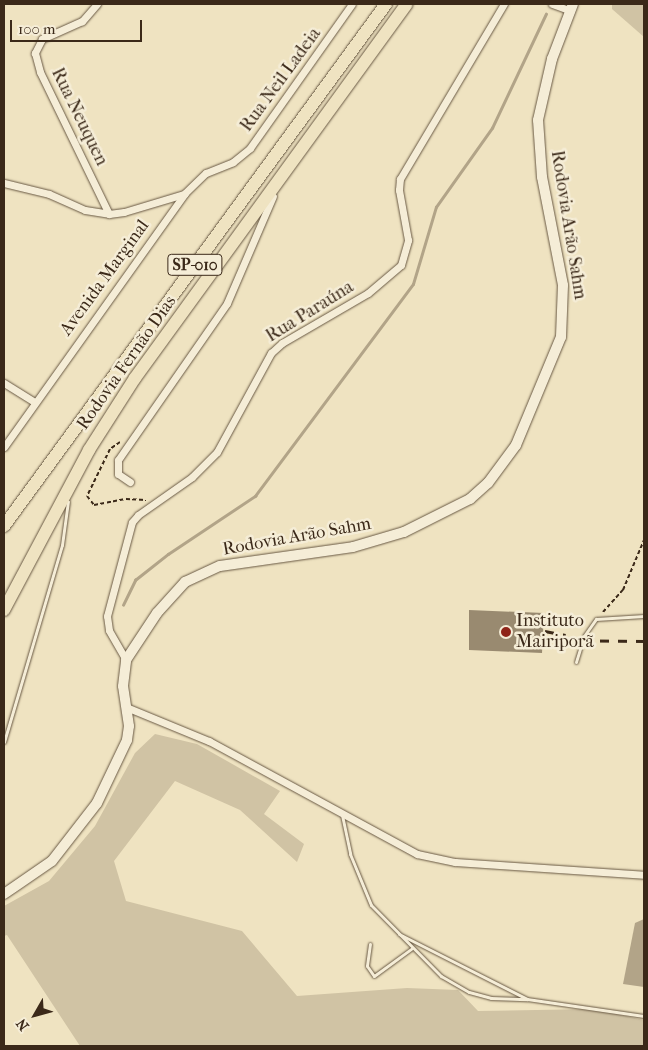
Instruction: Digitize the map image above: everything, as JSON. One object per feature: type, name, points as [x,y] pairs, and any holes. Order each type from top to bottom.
[{"type":"highway","name":"Rodovia Fernão Dias","points":[[4,526],[386,4]]},
{"type":"highway","name":"Rodovia Fernão Dias","points":[[4,610],[70,487],[135,378],[407,4]]},
{"type":"street","name":"Rua Neuquen","points":[[97,4],[82,21],[42,39],[35,54],[40,72],[67,122],[109,214]]},
{"type":"street","name":"Rua Neil Ladeia","points":[[250,148],[352,4]]},
{"type":"street","name":"Rua Paraúna","points":[[126,660],[109,630],[107,616],[132,522],[138,514],[192,478],[217,452],[271,353],[282,343],[368,293],[401,265],[408,240],[399,190],[400,179],[504,4]]},
{"type":"street","points":[[552,4],[572,7]]},
{"type":"street","name":"Rodovia Arão Sahm","points":[[4,894],[52,861],[97,803],[127,740],[123,686],[126,660],[173,593],[199,573],[243,561],[353,547],[404,532],[470,499],[502,466],[527,422],[561,337],[563,285],[542,177],[538,120],[552,59],[572,7]]},
{"type":"street","name":"Avenida Marginal","points":[[4,447],[185,194],[206,173],[233,162],[250,148]]},
{"type":"street","points":[[130,482],[118,474],[118,460],[227,303],[280,180]]},
{"type":"street","points":[[4,183],[49,194],[85,210],[109,214],[124,212],[185,194]]},
{"type":"street","points":[[4,382],[35,402]]},
{"type":"street","points":[[126,707],[209,741],[340,810],[402,847],[437,859],[644,875]]},
{"type":"lane","points":[[4,742],[62,545],[70,487]]},
{"type":"lane","points":[[576,662],[584,636],[596,619],[644,616]]},
{"type":"lane","points":[[340,810],[359,880],[372,905],[411,950],[441,976],[469,992],[491,998],[528,1000],[644,1016]]},
{"type":"lane","points":[[396,933],[528,1000]]},
{"type":"lane","points":[[370,944],[367,966],[374,976],[411,950]]},
{"type":"path","points":[[596,619],[623,590],[644,540]]},
{"type":"shaded area","points":[[612,4],[644,4],[644,37],[612,9]]},
{"type":"shaded area","points":[[155,734],[197,744],[280,791],[264,814],[304,844],[297,862],[240,810],[175,781],[114,861],[126,901],[242,931],[297,996],[407,988],[458,990],[478,1011],[593,1009],[644,1020],[644,1046],[80,1046],[7,935],[4,936],[4,906],[49,881],[95,826],[135,753]]},
{"type":"shaded area","points":[[644,919],[644,987],[623,984],[635,923]]},
{"type":"building","name":"Instituto Mairiporã","points":[[469,610],[544,613],[542,653],[469,650]]},
{"type":"waterway","points":[[123,605],[135,580],[168,554],[255,496],[413,284],[436,207],[492,128],[546,14]]},
{"type":"railway","points":[[545,631],[566,635]]},
{"type":"railway","points":[[546,640],[644,641]]},
{"type":"place","name":"Instituto Mairiporã","points":[[506,632]]}]
